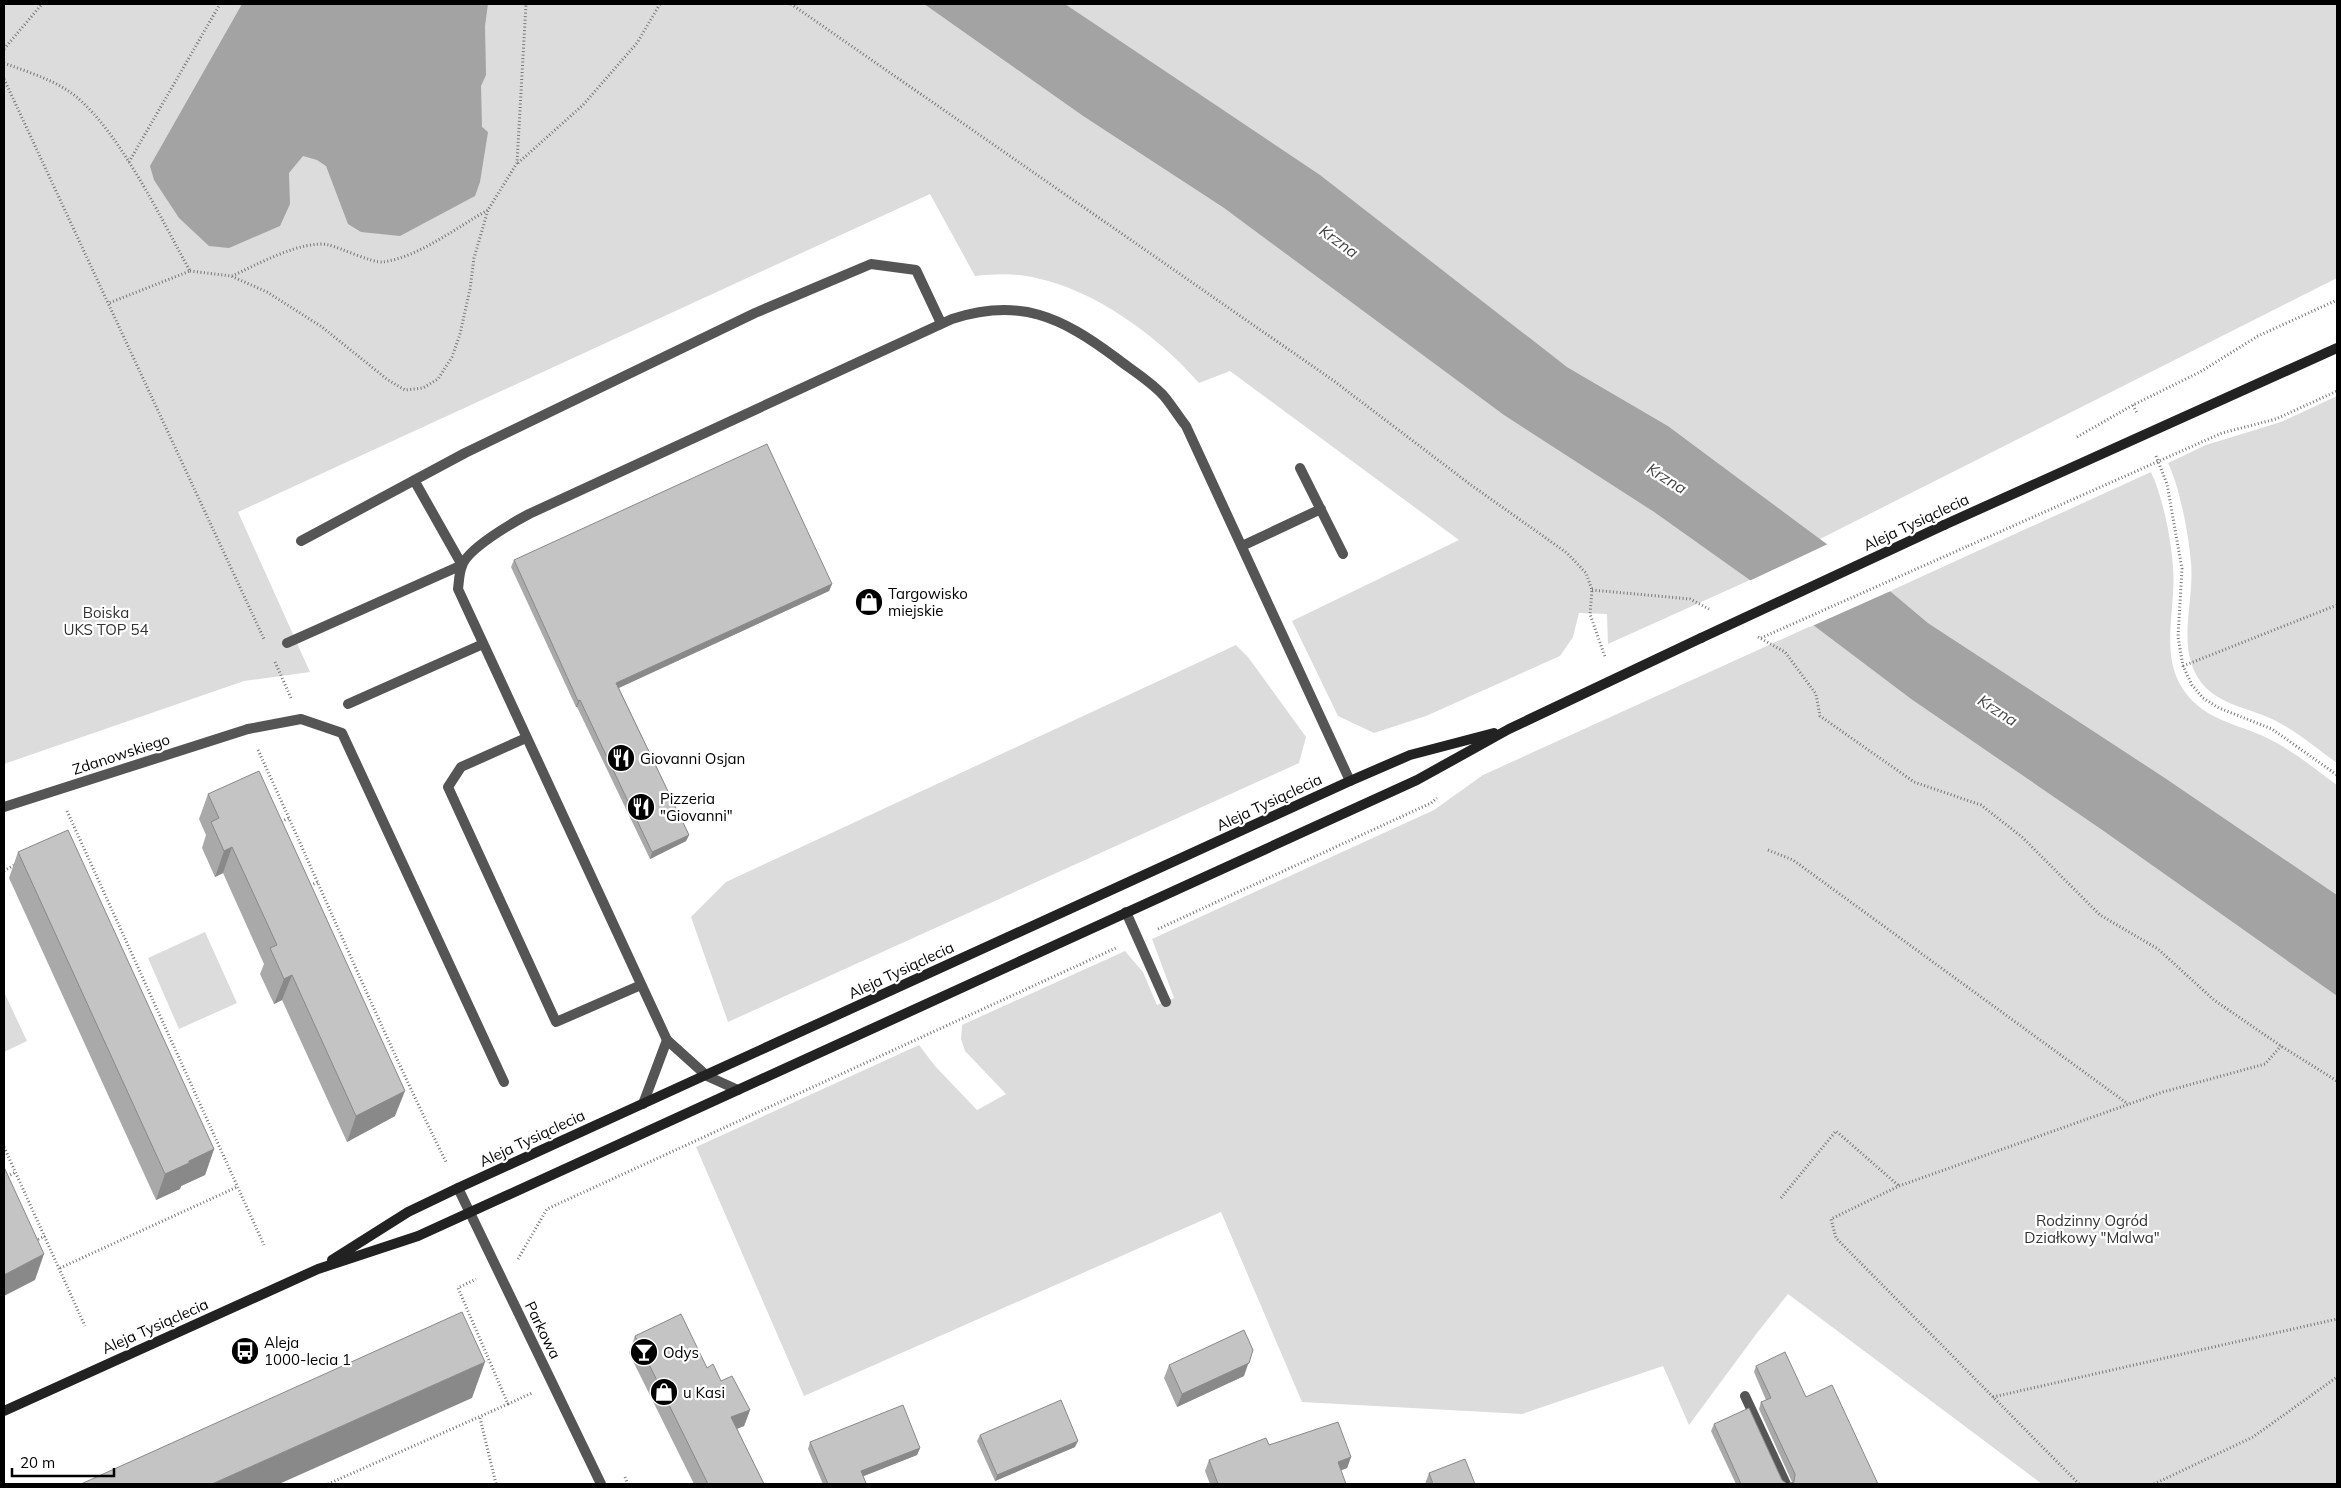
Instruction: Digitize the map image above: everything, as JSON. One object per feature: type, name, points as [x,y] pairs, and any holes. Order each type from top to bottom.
[{"type":"street","points":[[301,541],[465,453],[755,313],[871,264],[916,270],[942,324]]},
{"type":"street","points":[[287,643],[462,565],[481,545],[504,527],[529,514],[942,324],[972,312],[999,309],[1056,319],[1083,333],[1162,394],[1186,426],[1350,781]]},
{"type":"street","name":"Aleja Tysiąclecia","points":[[4,1412],[318,1269],[418,1236],[1417,780],[1509,729],[1700,638],[1944,525],[2337,348]]},
{"type":"street","points":[[1300,468],[1343,554]]},
{"type":"street","points":[[414,480],[462,565],[458,589],[667,1040],[707,1076],[738,1090]]},
{"type":"street","points":[[1242,546],[1321,509]]},
{"type":"street","points":[[348,704],[482,644]]},
{"type":"street","points":[[301,719],[342,733],[504,1082]]},
{"type":"street","name":"Zdanowskiego","points":[[4,808],[248,729],[301,719]]},
{"type":"street","name":"Aleja Tysiąclecia","points":[[318,1269],[408,1212],[458,1188],[1350,781],[1410,755],[1509,729]]},
{"type":"street","points":[[526,738],[461,767],[448,787],[556,1022],[641,985]]},
{"type":"street","points":[[1126,912],[1166,1002]]},
{"type":"street","points":[[643,1104],[667,1040]]},
{"type":"street","name":"Parkowa","points":[[458,1188],[601,1484]]},
{"type":"street","points":[[1745,1396],[1786,1484]]},
{"type":"path","points":[[4,49],[42,4]]},
{"type":"path","points":[[128,162],[220,4]]},
{"type":"path","points":[[517,163],[526,4]]},
{"type":"path","points":[[109,303],[190,271],[231,276],[267,292],[322,327],[388,380],[405,390],[423,388],[438,379],[452,357],[460,334],[470,289],[474,258],[488,210],[517,163],[583,105],[637,43],[660,4]]},
{"type":"path","points":[[791,4],[1334,381],[1471,485],[1567,554],[1586,572],[1592,590],[1590,614],[1605,657]]},
{"type":"path","points":[[4,63],[67,90],[86,106],[106,128],[128,162],[190,271]]},
{"type":"path","points":[[4,79],[267,646]]},
{"type":"path","points":[[231,276],[279,255],[315,244],[328,244],[381,262],[412,254],[488,210]]},
{"type":"path","points":[[2133,405],[2200,372],[2258,336],[2337,300]]},
{"type":"path","points":[[1758,639],[2222,433],[2276,419],[2337,391]]},
{"type":"path","points":[[2158,462],[2167,484],[2182,569],[2178,637],[2183,666],[2192,685],[2203,698],[2220,708],[2272,729],[2337,775]]},
{"type":"path","points":[[1592,590],[1690,599],[1716,613]]},
{"type":"path","points":[[2183,666],[2337,605]]},
{"type":"path","points":[[1751,632],[1785,652],[1816,694],[1820,716],[1914,782],[1981,805],[2022,837],[2100,915],[2158,949],[2214,1000],[2281,1046],[2337,1081]]},
{"type":"path","points":[[272,655],[301,719]]},
{"type":"path","points":[[248,729],[318,882],[374,1012],[446,1162]]},
{"type":"path","points":[[58,790],[264,1245]]},
{"type":"path","points":[[272,825],[289,818]]},
{"type":"path","points":[[70,840],[79,837]]},
{"type":"path","points":[[1768,850],[1794,860],[2128,1104]]},
{"type":"path","points":[[4,870],[21,862]]},
{"type":"path","points":[[90,882],[98,879]]},
{"type":"path","points":[[302,889],[318,882]]},
{"type":"path","points":[[118,944],[126,940]]},
{"type":"path","points":[[338,951],[346,948]]},
{"type":"path","points":[[147,1008],[154,1004]]},
{"type":"path","points":[[367,1015],[374,1012]]},
{"type":"path","points":[[2079,1484],[1836,1238],[1832,1219],[1899,1186],[2128,1104],[2163,1092],[2266,1064],[2281,1046]]},
{"type":"path","points":[[176,1071],[183,1068]]},
{"type":"path","points":[[396,1077],[403,1074]]},
{"type":"path","points":[[1781,1198],[1836,1131],[1899,1186]]},
{"type":"path","points":[[205,1136],[212,1132]]},
{"type":"path","points":[[4,1147],[85,1326]]},
{"type":"path","points":[[4,1178],[16,1172]]},
{"type":"path","points":[[60,1268],[237,1187]]},
{"type":"path","points":[[29,1244],[45,1236]]},
{"type":"path","points":[[458,1288],[508,1404]]},
{"type":"path","points":[[1992,1397],[2337,1318]]},
{"type":"path","points":[[2154,1484],[2253,1437],[2337,1377]]},
{"type":"path","points":[[328,1484],[480,1418],[525,1396]]},
{"type":"path","points":[[480,1418],[496,1484]]},
{"type":"green space","name":"Boiska UKS TOP 54","points":[[4,4],[924,4],[1083,116],[1224,208],[1750,580],[1608,644],[1607,614],[1579,613],[1573,637],[1560,656],[1426,716],[1374,733],[1338,716],[1292,621],[1459,540],[1230,371],[1199,383],[1146,333],[1125,318],[1082,293],[1059,284],[1029,276],[1006,274],[975,276],[930,194],[238,512],[310,672],[244,681],[4,764]]},
{"type":"green space","points":[[1065,4],[2337,4],[2337,278],[1820,539],[1668,426],[1567,367],[1147,61]]},
{"type":"green space","points":[[2337,396],[2337,763],[2282,724],[2213,694],[2196,675],[2190,660],[2188,644],[2191,579],[2190,552],[2180,499],[2168,463],[2206,445],[2281,422]]},
{"type":"green space","points":[[2151,472],[2163,506],[2172,556],[2173,586],[2170,643],[2172,661],[2177,678],[2187,694],[2202,709],[2280,745],[2337,785],[2337,895],[2165,778],[1928,623],[1890,591]]},
{"type":"green space","name":"Rodzinny Ogród Działkowy \"Malwa\"","points":[[1813,625],[1911,699],[2105,832],[2337,996],[2337,1484],[2042,1484],[1788,1294],[1689,1425],[1663,1366],[1522,1414],[1302,1402],[1221,1212],[804,1396],[696,1147],[919,1045],[935,1066],[977,1110],[1006,1094],[965,1051],[961,1039],[962,1025],[1125,951],[1143,972],[1157,1005],[1174,998],[1152,939],[1434,810],[1483,775]]},
{"type":"green space","points":[[1236,645],[1248,657],[1306,737],[1299,763],[728,1022],[691,917],[726,882]]},
{"type":"green space","points":[[205,932],[237,1003],[179,1029],[148,958]]},
{"type":"green space","points":[[4,992],[27,1041],[4,1052]]},
{"type":"water","points":[[242,4],[488,4],[485,26],[486,75],[481,86],[482,127],[488,132],[480,182],[475,196],[400,236],[361,232],[348,224],[326,166],[317,160],[303,156],[289,173],[290,204],[280,226],[229,248],[209,246],[179,218],[154,180],[150,166]]},
{"type":"water","name":"Krzna","points":[[924,4],[1065,4],[1320,175],[1567,367],[1668,426],[1890,591],[1928,623],[2165,778],[2337,895],[2337,996],[2105,832],[1911,699],[1813,625],[1654,512],[1504,415],[1224,208],[1083,116]]},
{"type":"pier","points":[[1830,543],[1893,590],[1810,627],[1747,582]]},
{"type":"building","points":[[767,444],[832,584],[616,683],[689,835],[652,852],[580,700],[578,701],[514,560]]},
{"type":"building","points":[[259,771],[405,1091],[356,1116],[292,975],[284,979],[270,948],[277,945],[232,847],[224,851],[211,822],[219,818],[208,794]]},
{"type":"building","points":[[68,830],[214,1149],[165,1174],[18,852]]},
{"type":"building","points":[[4,1167],[44,1254],[4,1275]]},
{"type":"building","points":[[462,1312],[485,1362],[212,1484],[81,1484]]},
{"type":"building","points":[[681,1314],[707,1368],[713,1364],[721,1381],[732,1376],[750,1410],[731,1417],[764,1484],[708,1484],[635,1336]]},
{"type":"building","points":[[1244,1330],[1253,1350],[1249,1363],[1182,1394],[1169,1365]]},
{"type":"building","points":[[1785,1352],[1806,1397],[1832,1385],[1878,1484],[1787,1484],[1794,1482],[1795,1474],[1761,1402],[1771,1398],[1756,1366]]},
{"type":"building","points":[[1061,1400],[1078,1441],[997,1475],[980,1435]]},
{"type":"building","points":[[903,1405],[920,1448],[861,1471],[866,1483],[864,1484],[828,1484],[810,1442]]},
{"type":"building","points":[[1749,1408],[1782,1480],[1787,1484],[1741,1484],[1714,1424]]},
{"type":"building","points":[[1338,1422],[1351,1457],[1338,1462],[1346,1484],[1218,1484],[1209,1460],[1266,1438],[1269,1445]]},
{"type":"building","points":[[1465,1459],[1475,1484],[1433,1484],[1429,1473]]},
{"type":"place","name":"Targowisko miejskie","points":[[869,602]]},
{"type":"place","name":"Giovanni Osjan","points":[[621,758]]},
{"type":"place","name":"Pizzeria \"Giovanni\"","points":[[641,807]]},
{"type":"place","name":"Aleja 1000-lecia 1","points":[[245,1351]]},
{"type":"place","name":"Odys","points":[[644,1352]]},
{"type":"place","name":"u Kasi","points":[[664,1392]]}]
